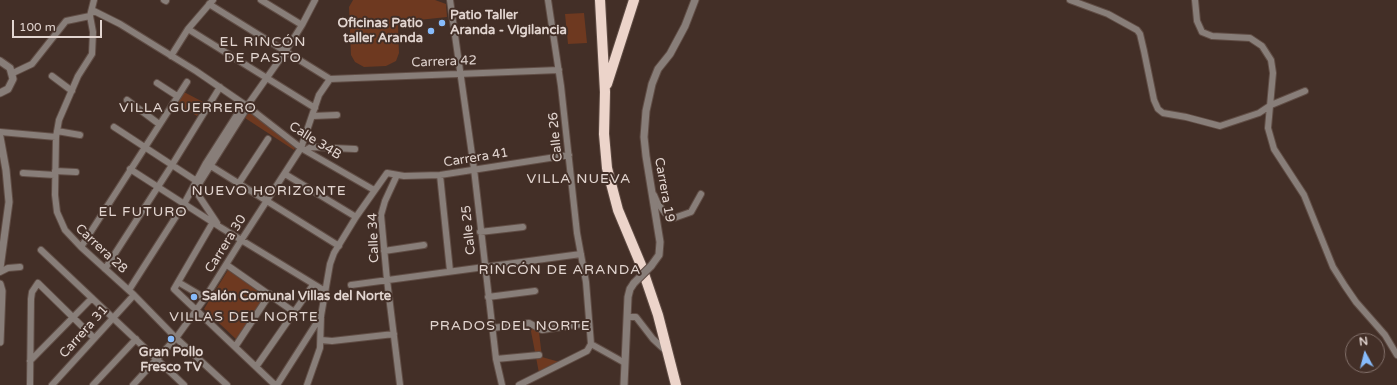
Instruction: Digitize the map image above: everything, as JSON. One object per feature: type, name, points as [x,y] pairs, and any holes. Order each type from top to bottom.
[{"type":"highway","points":[[600,0],[605,92],[604,134],[607,168],[618,210],[641,265],[669,354],[676,385]]},
{"type":"highway","points":[[605,92],[634,0]]},
{"type":"street","name":"Carrera 28","points":[[94,0],[91,13],[93,32],[92,54],[78,76],[60,120],[56,134],[55,195],[57,212],[65,230],[81,247],[227,385]]},
{"type":"street","points":[[261,0],[302,25]]},
{"type":"street","points":[[247,106],[285,52],[302,25],[315,0]]},
{"type":"street","name":"Calle 25","points":[[450,0],[459,72],[474,169],[480,232],[496,359],[502,385]]},
{"type":"street","name":"Calle 26","points":[[548,0],[559,70],[591,344]]},
{"type":"street","name":"Carrera 19","points":[[624,385],[624,364],[630,289],[651,266],[658,255],[660,242],[644,137],[646,111],[652,84],[658,70],[686,26],[695,0]]},
{"type":"street","points":[[1070,0],[1108,14],[1137,30],[1140,34],[1154,100],[1158,109],[1163,113],[1186,117],[1220,126],[1259,113],[1271,105],[1305,91]]},
{"type":"street","points":[[1195,0],[1197,21],[1202,32],[1212,36],[1250,38],[1262,46],[1271,60],[1273,73],[1268,128],[1274,149],[1304,195],[1334,267],[1356,302],[1385,335],[1397,354]]},
{"type":"street","points":[[171,56],[188,29],[211,2],[285,52],[330,79]]},
{"type":"street","name":"Calle 34B","points":[[91,13],[120,24],[220,87],[304,149],[374,190]]},
{"type":"street","points":[[13,73],[32,64],[66,21],[91,13]]},
{"type":"street","points":[[188,29],[315,108]]},
{"type":"street","points":[[0,61],[6,64],[13,73],[11,85],[8,90],[0,93]]},
{"type":"street","name":"Carrera 42","points":[[330,79],[459,72],[559,70]]},
{"type":"street","points":[[52,76],[72,91]]},
{"type":"street","name":"Carrera 30","points":[[133,385],[176,338],[206,298],[242,238],[285,174],[304,149],[315,108],[320,95],[330,79]]},
{"type":"street","points":[[81,247],[187,82]]},
{"type":"street","points":[[156,83],[177,96]]},
{"type":"street","points":[[105,269],[220,87]]},
{"type":"street","points":[[127,100],[159,124]]},
{"type":"street","name":"Carrera 31","points":[[52,385],[112,318],[131,293],[208,165],[244,115],[247,106]]},
{"type":"street","points":[[313,116],[337,115]]},
{"type":"street","points":[[114,127],[198,182],[199,196],[220,226]]},
{"type":"street","points":[[0,132],[80,136]]},
{"type":"street","points":[[0,138],[9,202],[3,226],[0,268]]},
{"type":"street","points":[[239,183],[268,139]]},
{"type":"street","points":[[304,149],[311,147],[355,149]]},
{"type":"street","name":"Carrera 41","points":[[374,190],[387,173],[397,175],[440,175],[569,155]]},
{"type":"street","points":[[208,165],[339,246]]},
{"type":"street","points":[[130,169],[213,222],[242,238],[313,285],[325,291]]},
{"type":"street","points":[[23,173],[76,172]]},
{"type":"street","points":[[285,174],[356,217]]},
{"type":"street","name":"Calle 34","points":[[397,175],[385,201],[381,216],[400,385]]},
{"type":"street","points":[[440,175],[450,270]]},
{"type":"street","points":[[650,183],[657,202],[665,213],[674,218],[681,217],[691,212],[701,194]]},
{"type":"street","points":[[307,385],[318,357],[321,340],[321,316],[330,264],[356,217],[374,190]]},
{"type":"street","points":[[213,222],[174,289],[276,385],[321,316]]},
{"type":"street","points":[[480,232],[523,227]]},
{"type":"street","points":[[384,251],[424,245]]},
{"type":"street","points":[[41,250],[184,385]]},
{"type":"street","points":[[387,280],[450,270],[581,254]]},
{"type":"street","points":[[226,265],[294,312]]},
{"type":"street","points":[[0,272],[8,268],[20,267]]},
{"type":"street","name":"Calle 34","points":[[351,285],[387,280]]},
{"type":"street","points":[[178,282],[206,298]]},
{"type":"street","points":[[30,385],[31,299],[32,292],[38,283],[94,338]]},
{"type":"street","points":[[0,284],[2,291],[0,342]]},
{"type":"street","points":[[256,367],[313,285]]},
{"type":"street","points":[[488,297],[535,291]]},
{"type":"street","points":[[235,347],[270,294]]},
{"type":"street","points":[[30,361],[92,298]]},
{"type":"street","points":[[627,317],[636,317],[653,339],[669,354]]},
{"type":"street","points":[[493,328],[529,323],[542,330],[589,323]]},
{"type":"street","points":[[321,340],[332,341],[394,334]]},
{"type":"street","points":[[93,385],[136,339]]},
{"type":"street","points":[[519,385],[587,351],[591,344],[624,364]]},
{"type":"street","points":[[496,359],[539,355]]},
{"type":"shaded area","points":[[353,0],[435,0],[446,4],[447,17],[400,22],[398,26],[399,53],[396,61],[386,66],[364,67],[355,62],[351,55],[349,7]]},
{"type":"shaded area","points":[[584,13],[587,43],[568,44],[565,14]]},
{"type":"shaded area","points":[[184,92],[205,103],[197,116],[177,104]]},
{"type":"shaded area","points":[[250,111],[296,146],[294,150],[245,118]]},
{"type":"shaded area","points":[[228,270],[267,295],[237,340],[204,309]]},
{"type":"shaded area","points":[[530,326],[533,326],[539,332],[542,357],[563,363],[539,373]]},
{"type":"place","name":"Patio Taller Aranda - Vigilancia","points":[[442,23]]},
{"type":"place","name":"Oficinas Patio taller Aranda","points":[[431,31]]},
{"type":"place","name":"Salón Comunal Villas del Norte","points":[[194,297]]},
{"type":"place","name":"Gran Pollo Fresco TV","points":[[171,339]]},
{"type":"district","name":"EL RINCÓN DE PASTO","points":[[263,50]]},
{"type":"district","name":"VILLA GUERRERO","points":[[188,108]]},
{"type":"district","name":"VILLA NUEVA","points":[[579,179]]},
{"type":"district","name":"NUEVO HORIZONTE","points":[[269,191]]},
{"type":"district","name":"EL FUTURO","points":[[143,212]]},
{"type":"district","name":"RINCÓN DE ARANDA","points":[[560,270]]},
{"type":"district","name":"VILLAS DEL NORTE","points":[[244,317]]},
{"type":"district","name":"PRADOS DEL NORTE","points":[[510,326]]}]
